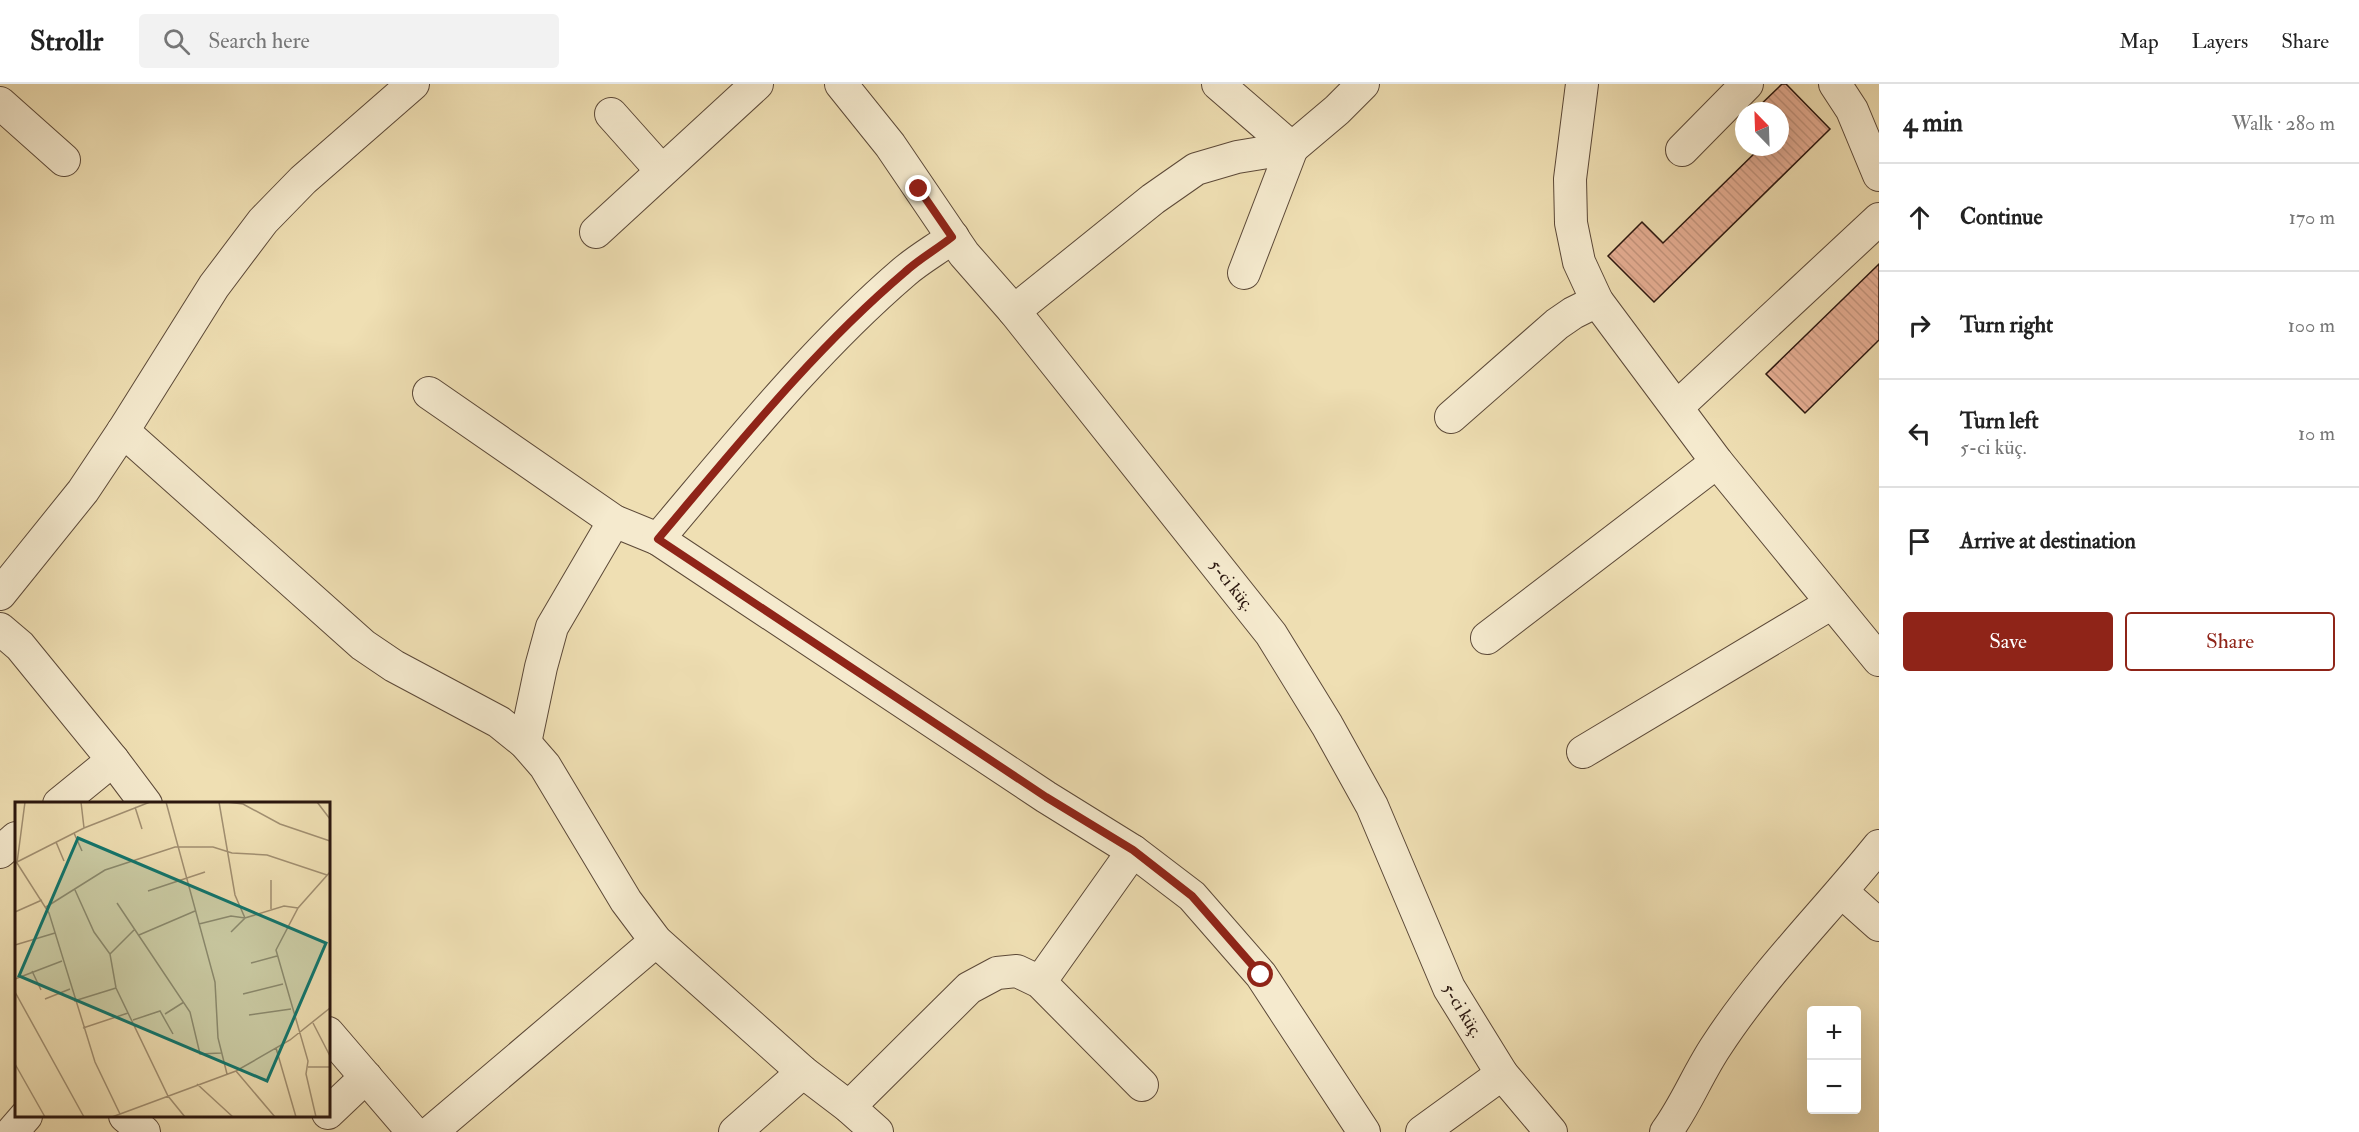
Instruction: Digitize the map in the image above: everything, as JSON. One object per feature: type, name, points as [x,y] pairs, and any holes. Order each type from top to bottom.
[{"type":"street","points":[[0,594],[83,491],[214,286],[263,220],[303,180],[412,84]]},
{"type":"street","points":[[596,232],[757,84]]},
{"type":"street","name":"5-ci küç.","points":[[841,84],[890,145],[964,254],[1014,311],[1271,634],[1327,724],[1372,806],[1449,988],[1502,1074],[1551,1132]]},
{"type":"street","points":[[1218,84],[1292,148]]},
{"type":"street","points":[[1244,273],[1292,148],[1337,110],[1363,84]]},
{"type":"street","points":[[1582,84],[1570,179],[1571,223],[1579,262],[1597,301],[1717,462],[1879,660]]},
{"type":"street","points":[[1682,150],[1747,84]]},
{"type":"street","points":[[1835,84],[1852,110],[1879,175]]},
{"type":"street","points":[[0,103],[64,160]]},
{"type":"street","points":[[611,114],[661,170]]},
{"type":"street","points":[[1014,311],[1153,199],[1196,169],[1238,157],[1292,148]]},
{"type":"street","points":[[1677,407],[1879,219]]},
{"type":"street","points":[[658,539],[766,410],[822,351],[905,271],[952,237]]},
{"type":"street","points":[[1451,417],[1557,324],[1572,313],[1597,301]]},
{"type":"street","points":[[429,393],[614,521],[658,539],[1046,797],[1133,850],[1192,896],[1261,975],[1364,1132]]},
{"type":"street","points":[[123,431],[363,645],[394,666],[499,722],[525,743],[545,766],[626,901],[656,941],[803,1072],[877,1132]]},
{"type":"street","points":[[1487,638],[1717,462]]},
{"type":"street","points":[[525,743],[552,627],[614,521]]},
{"type":"street","points":[[1583,752],[1832,603]]},
{"type":"street","points":[[0,628],[20,646],[144,802]]},
{"type":"street","points":[[61,802],[113,760]]},
{"type":"street","points":[[0,852],[15,839]]},
{"type":"street","points":[[1666,1132],[1677,1117],[1716,1045],[1769,975],[1879,846]]},
{"type":"street","points":[[1040,982],[1133,850]]},
{"type":"street","points":[[1842,892],[1879,925]]},
{"type":"street","points":[[432,1132],[656,941]]},
{"type":"street","points":[[849,1107],[969,988],[997,973],[1017,972],[1040,982],[1142,1085]]},
{"type":"street","points":[[330,1035],[413,1132]]},
{"type":"street","points":[[735,1132],[803,1072]]},
{"type":"street","points":[[1422,1132],[1502,1074]]},
{"type":"street","points":[[330,1111],[366,1077]]},
{"type":"street","points":[[12,1132],[25,1117]]},
{"type":"street","points":[[126,1117],[144,1132]]},
{"type":"street","points":[[309,1132],[324,1117]]},
{"type":"building","points":[[1782,84],[1786,84],[1830,129],[1654,302],[1608,256],[1642,222],[1663,243],[1752,156],[1789,156],[1789,102],[1763,102]]},
{"type":"building","points":[[1879,264],[1879,340],[1805,413],[1766,374]]},
{"type":"route","points":[[919,189],[952,237],[905,271],[822,351],[766,410],[658,539],[1046,797],[1133,850],[1192,896],[1261,975]]}]
